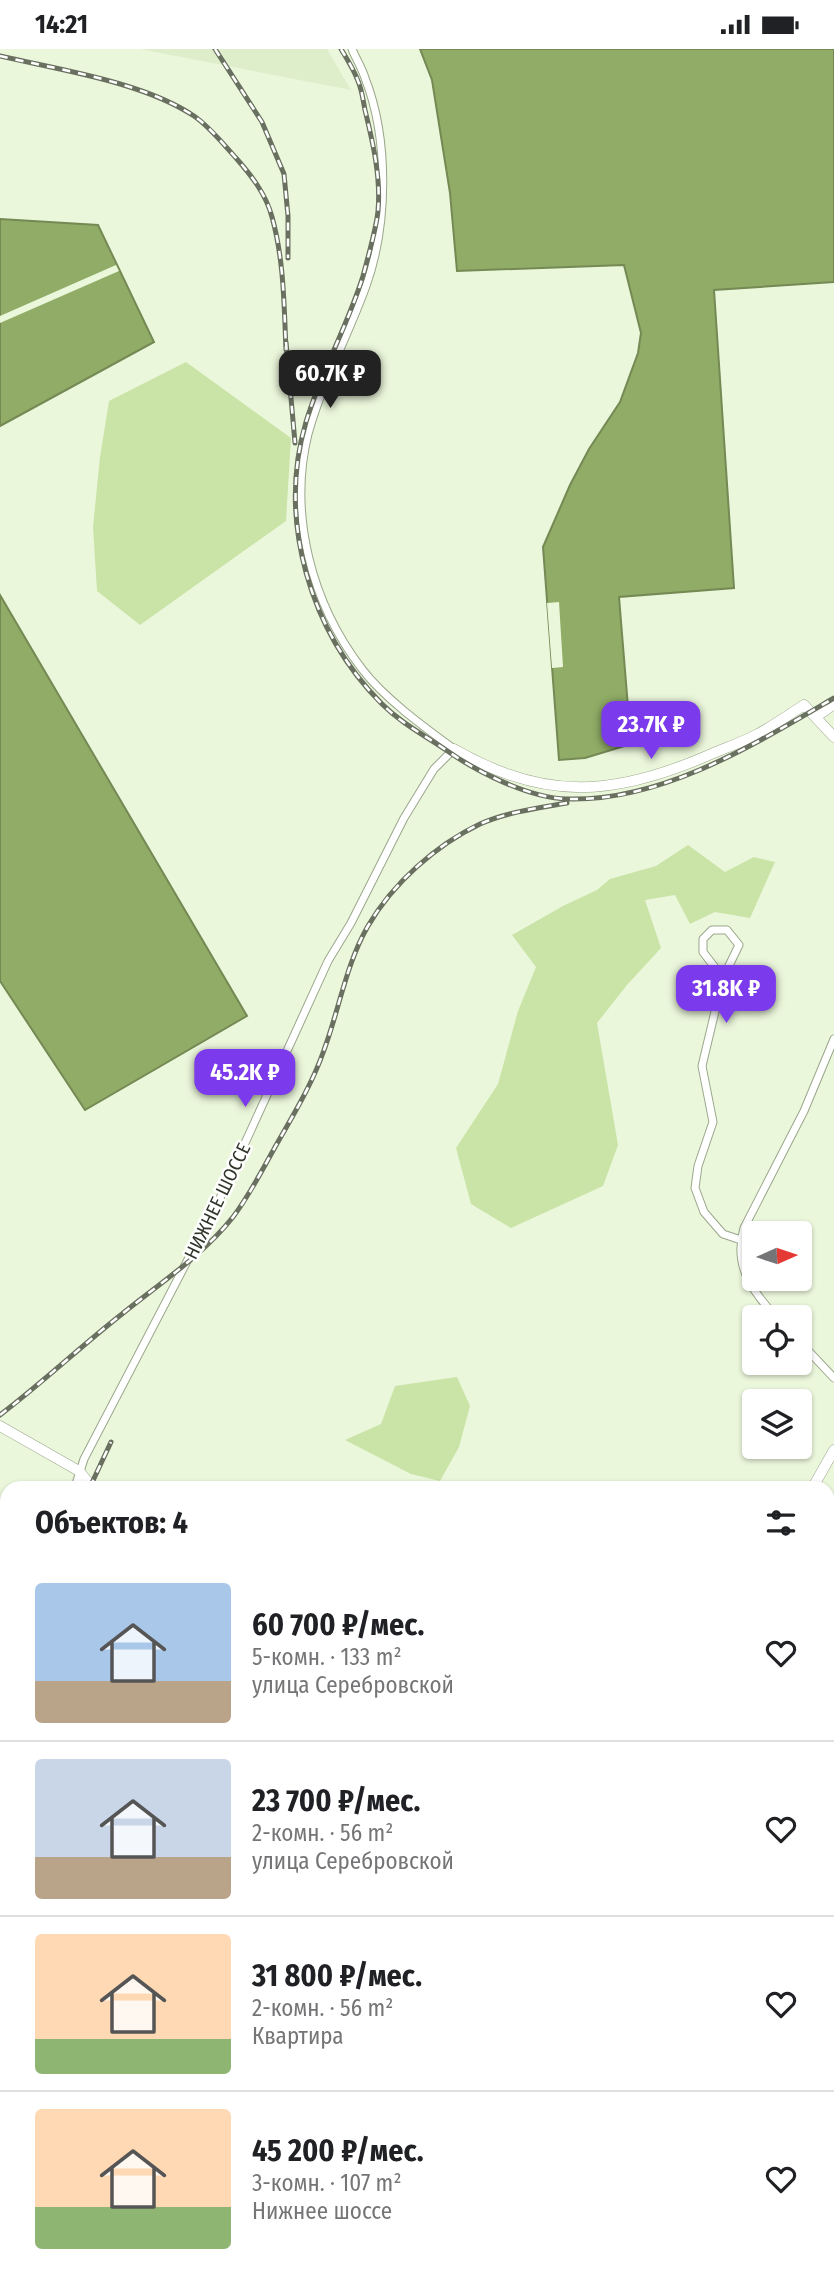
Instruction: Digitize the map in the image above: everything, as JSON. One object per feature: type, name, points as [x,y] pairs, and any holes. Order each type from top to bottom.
[{"type":"street","points":[[352,49],[366,78],[378,128],[382,167],[382,212],[366,285],[318,401],[308,437],[301,488],[303,529],[311,567],[337,631],[363,671],[413,717],[454,749],[481,765],[527,782],[598,788],[635,782],[691,763],[757,735],[804,705],[834,737]]},
{"type":"street","points":[[816,717],[834,704]]},
{"type":"street","name":"НИЖНЕЕ ШОССЕ","points":[[76,1481],[79,1471],[225,1188],[328,961],[351,923],[404,818],[434,769],[454,749]]},
{"type":"street","points":[[723,978],[703,952],[703,939],[712,930],[727,930],[739,945],[723,978],[702,1066],[713,1122],[698,1166],[695,1188],[704,1212],[723,1234],[741,1241]]},
{"type":"street","points":[[765,1305],[746,1276],[740,1257],[744,1228],[804,1111],[834,1039]]},
{"type":"street","points":[[812,1355],[834,1378]]},
{"type":"street","points":[[0,1426],[79,1471],[87,1481]]},
{"type":"street","points":[[816,1481],[834,1450]]},
{"type":"shaded area","points":[[140,49],[327,49],[351,90]]},
{"type":"shaded area","points":[[420,49],[834,49],[834,282],[714,290],[734,588],[619,597],[631,744],[585,758],[559,760],[543,547],[589,449],[620,402],[638,353],[641,333],[624,265],[457,271],[450,193],[432,80]]},
{"type":"shaded area","points":[[0,219],[98,225],[154,342],[0,426]]},
{"type":"shaded area","points":[[186,362],[291,438],[286,521],[140,625],[97,591],[93,527],[109,401]]},
{"type":"shaded area","points":[[0,595],[247,1016],[85,1110],[0,981]]},
{"type":"shaded area","points":[[688,845],[725,872],[754,857],[775,862],[750,918],[715,912],[690,924],[675,895],[645,900],[661,948],[597,1023],[618,1145],[603,1186],[511,1228],[471,1204],[456,1148],[498,1084],[518,1011],[536,967],[512,935],[597,890],[610,879],[656,866]]},
{"type":"shaded area","points":[[457,1377],[470,1406],[459,1447],[440,1481],[411,1474],[345,1440],[381,1424],[395,1386]]},
{"type":"pier","points":[[116,265],[119,271],[0,323],[0,316]]},
{"type":"pier","points":[[559,602],[563,667],[552,668],[547,603]]},
{"type":"railway","points":[[215,49],[262,122],[284,174],[288,258]]},
{"type":"railway","points":[[341,49],[361,91],[376,160],[378,211],[357,294],[306,422],[298,459],[296,497],[298,535],[306,573],[319,609],[336,643],[357,675],[397,717],[473,767],[520,789],[552,798],[567,799],[638,791],[672,780],[740,751],[834,698]]},
{"type":"railway","points":[[0,56],[100,79],[151,94],[194,116],[211,130],[252,178],[269,209],[281,266],[286,350]]},
{"type":"railway","points":[[286,342],[295,443]]},
{"type":"railway","points":[[0,1415],[194,1256],[233,1217],[255,1184],[314,1076],[360,941],[378,910],[403,880],[447,843],[480,824],[512,813],[567,803]]},
{"type":"railway","points":[[93,1481],[111,1442]]}]
